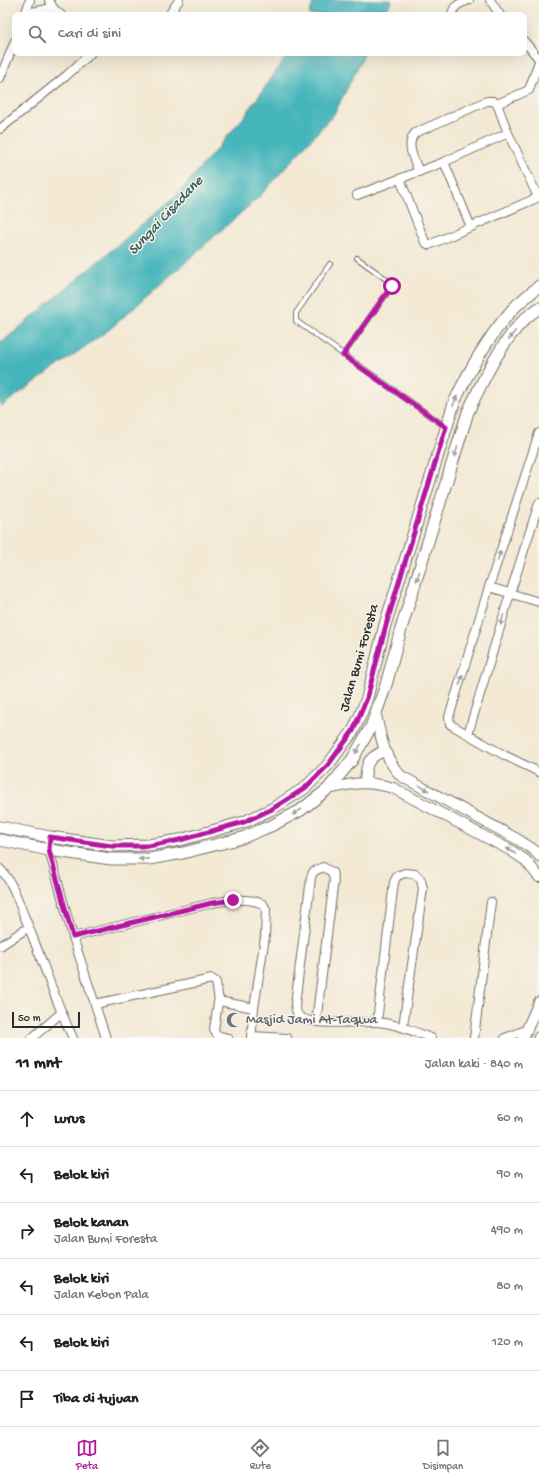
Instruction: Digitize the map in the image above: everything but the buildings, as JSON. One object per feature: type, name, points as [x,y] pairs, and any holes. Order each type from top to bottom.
[{"type":"main road","name":"Jalan Bumi Foresta","points":[[0,827],[50,837],[112,846],[148,846],[180,840],[244,822],[272,809],[305,788],[328,765],[353,731],[367,698],[386,625],[454,403],[467,374],[488,342],[512,310],[539,286]]},
{"type":"main road","points":[[0,840],[49,850],[111,859],[149,859],[183,853],[242,838],[273,825],[301,810],[328,789],[352,760],[371,727],[376,715],[468,412],[482,383],[500,352],[522,321],[539,308]]},
{"type":"main road","points":[[386,625],[401,629]]},
{"type":"main road","points":[[180,840],[183,853]]},
{"type":"street","points":[[26,12],[30,0]]},
{"type":"street","points":[[453,12],[454,8],[458,5],[469,0]]},
{"type":"street","points":[[490,0],[499,12]]},
{"type":"street","points":[[170,12],[175,2]]},
{"type":"street","points":[[30,12],[51,4],[58,12]]},
{"type":"street","points":[[497,104],[529,90],[539,60],[527,45]]},
{"type":"street","points":[[0,78],[12,48]]},
{"type":"street","points":[[0,129],[66,76],[88,56]]},
{"type":"street","points":[[400,179],[425,242],[429,245],[538,197],[508,133],[497,104],[493,101],[486,101],[415,133],[410,141],[410,146],[419,172]]},
{"type":"street","points":[[357,195],[444,162],[508,133]]},
{"type":"street","points":[[444,162],[471,227]]},
{"type":"street","points":[[539,433],[488,587],[449,718],[450,724],[453,726],[504,755],[539,772]]},
{"type":"street","points":[[468,734],[539,503]]},
{"type":"street","points":[[488,587],[539,602]]},
{"type":"street","points":[[376,715],[384,751],[392,767],[401,776],[517,839],[534,850],[539,856]]},
{"type":"street","points":[[365,782],[366,767],[369,760],[374,755],[384,751]]},
{"type":"street","points":[[328,789],[365,782],[379,783],[393,788],[510,850],[525,860],[539,878]]},
{"type":"street","points":[[440,813],[447,801]]},
{"type":"street","points":[[50,837],[49,850],[73,937],[106,1038]]},
{"type":"street","points":[[316,1022],[334,880],[332,872],[323,867],[313,872],[311,878],[295,1004],[298,1015],[301,1018],[316,1022],[377,1022],[403,1026],[430,1038]]},
{"type":"street","points":[[0,869],[12,884],[61,1013],[73,1038]]},
{"type":"street","points":[[377,1022],[394,882],[397,876],[404,873],[415,874],[421,880],[423,889],[403,1026]]},
{"type":"street","points":[[73,937],[212,903],[239,900],[259,902],[263,904],[266,909],[265,937],[251,1037],[287,1038]]},
{"type":"street","points":[[474,1038],[491,902]]},
{"type":"street","points":[[0,946],[29,927]]},
{"type":"street","points":[[95,1004],[212,979],[216,982],[220,1001],[218,1002],[214,1030],[217,1035],[228,1038]]},
{"type":"street","points":[[220,1001],[254,1008]]},
{"type":"street","points":[[505,1038],[525,1034],[539,1002]]},
{"type":"street","points":[[32,1038],[61,1013]]},
{"type":"lane","points":[[343,355],[392,286],[390,282],[357,258]]},
{"type":"lane","points":[[330,264],[296,313],[295,319],[343,355],[446,427]]},
{"type":"water","points":[[314,0],[392,0],[386,12],[310,12]]},
{"type":"water","name":"Sungai Cisadane","points":[[287,56],[363,56],[334,114],[260,196],[110,329],[0,407],[0,342],[7,338],[176,196],[244,117]]},
{"type":"place","name":"Masjid Jami At-Taqwa","points":[[234,1020]]},
{"type":"route","points":[[233,900],[212,903],[73,937],[49,850],[50,837],[112,846],[148,846],[180,840],[244,822],[272,809],[305,788],[328,765],[353,731],[367,698],[386,625],[446,427],[343,355],[392,286]]}]
